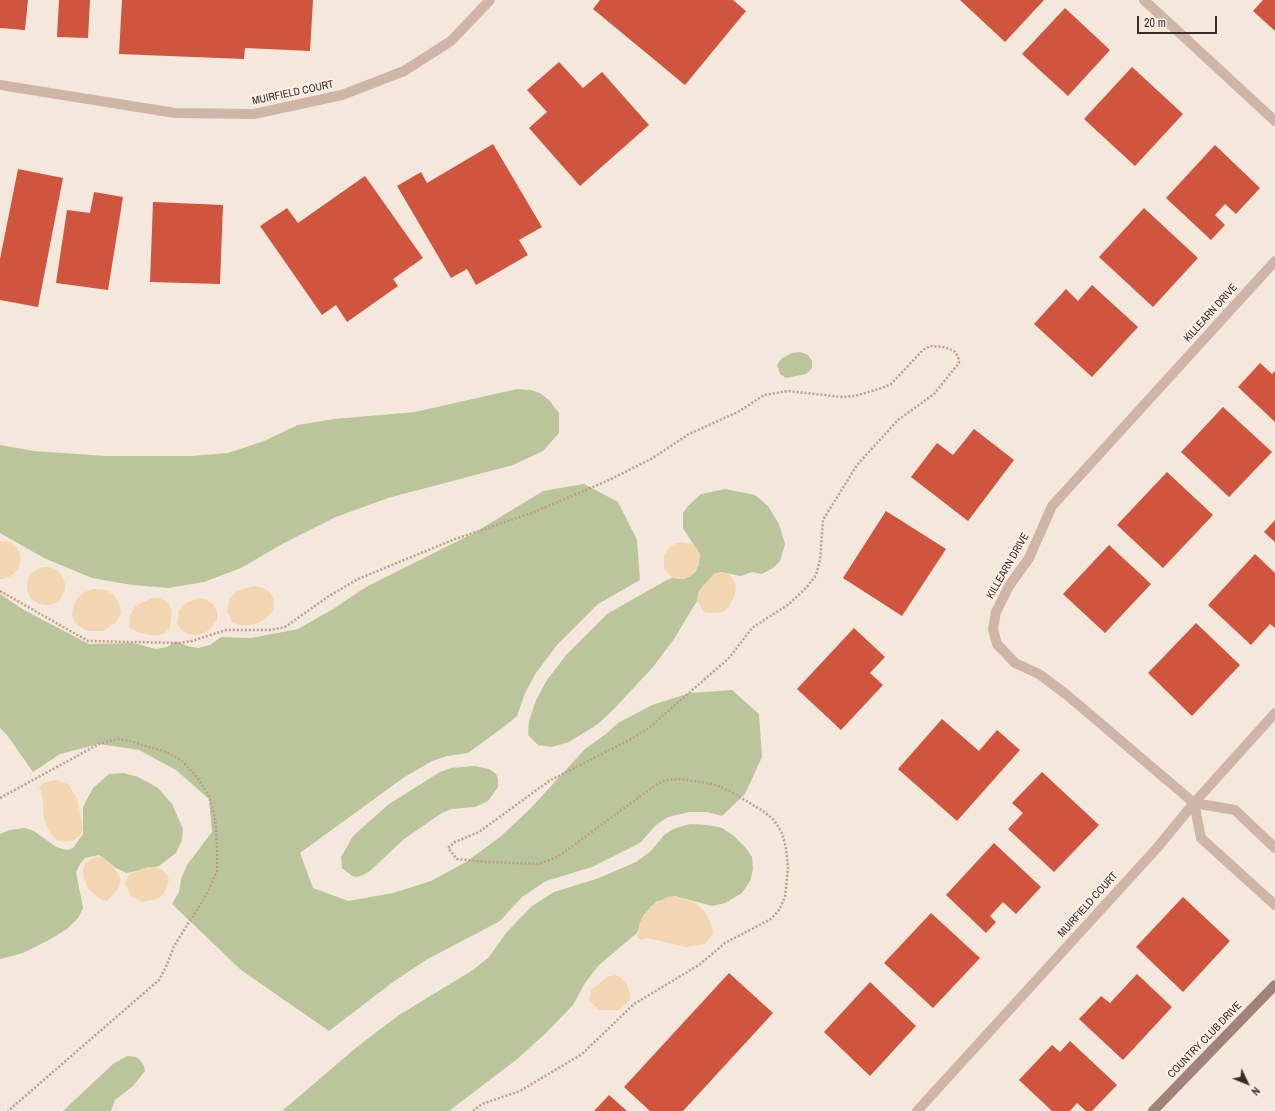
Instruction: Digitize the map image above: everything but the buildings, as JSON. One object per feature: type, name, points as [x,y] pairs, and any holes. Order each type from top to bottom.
[{"type":"street","name":"MUIRFIELD COURT","points":[[0,85],[174,113],[254,114],[342,95],[404,72],[451,41],[490,0]]},
{"type":"street","points":[[1144,0],[1275,121]]},
{"type":"street","name":"KILLEARN DRIVE","points":[[1194,803],[1067,695],[1039,674],[1015,664],[997,644],[993,629],[996,612],[1009,586],[1029,558],[1052,506],[1275,261]]},
{"type":"street","name":"MUIRFIELD COURT","points":[[917,1111],[1152,853],[1194,803],[1275,714]]},
{"type":"street","points":[[1275,848],[1235,810],[1194,803],[1201,838],[1275,905]]},
{"type":"street","name":"COUNTRY CLUB DRIVE","points":[[1153,1111],[1275,985]]},
{"type":"path","points":[[0,591],[88,641],[179,643],[192,641],[226,630],[270,630],[285,627],[329,596],[358,579],[455,539],[532,513],[607,481],[651,460],[689,434],[738,412],[764,395],[788,390],[842,397],[855,396],[890,384],[923,350],[930,346],[944,347],[954,351],[958,356],[959,363],[934,394],[898,420],[857,465],[823,520],[820,560],[816,575],[806,588],[789,604],[752,628],[730,657],[650,727],[634,738],[549,781],[479,832],[455,842],[448,848],[457,859],[486,862],[539,864],[559,856],[657,784],[667,780],[681,780],[712,784],[728,790],[759,808],[774,820],[782,833],[786,848],[788,868],[785,897],[779,910],[771,919],[725,943],[699,965],[634,1004],[582,1054],[520,1091],[482,1104],[473,1111]]},
{"type":"path","points":[[0,798],[99,744],[117,739],[130,741],[166,752],[180,760],[197,777],[209,796],[215,818],[217,847],[217,871],[207,894],[174,946],[159,980],[147,992],[8,1111]]},
{"type":"green space","points":[[801,352],[808,355],[812,361],[812,368],[806,374],[786,378],[780,374],[777,365],[782,358],[792,353]]},
{"type":"green space","points":[[517,389],[530,390],[540,393],[549,400],[559,413],[559,433],[543,451],[513,465],[388,498],[336,517],[284,543],[241,568],[204,582],[168,588],[132,585],[92,578],[44,558],[0,533],[0,445],[34,451],[106,456],[191,456],[228,453],[264,441],[298,425],[334,419],[415,412]]},
{"type":"green space","points":[[584,484],[618,502],[637,540],[640,580],[598,604],[557,645],[536,673],[525,693],[517,716],[505,726],[468,753],[447,756],[432,761],[403,778],[300,853],[313,888],[348,901],[393,893],[431,881],[466,862],[500,837],[530,809],[585,749],[606,734],[618,723],[652,705],[690,693],[732,690],[759,714],[762,757],[745,794],[722,816],[707,812],[689,812],[668,817],[656,825],[640,843],[592,867],[546,881],[522,897],[500,921],[426,960],[393,982],[329,1031],[241,970],[172,904],[179,892],[181,879],[187,865],[212,832],[209,799],[176,770],[139,750],[99,744],[60,754],[33,772],[7,735],[0,728],[0,594],[24,610],[89,644],[133,643],[156,649],[167,647],[176,641],[187,646],[198,648],[210,645],[221,637],[251,638],[298,629],[333,609],[366,587],[474,533],[543,491]]},
{"type":"green space","points":[[725,489],[755,495],[768,506],[779,524],[785,544],[780,561],[773,568],[762,574],[752,572],[741,576],[721,572],[714,574],[699,591],[697,601],[674,639],[653,667],[613,710],[598,724],[569,742],[552,747],[538,745],[528,735],[529,721],[536,700],[547,680],[567,654],[607,614],[665,581],[672,578],[683,579],[689,577],[696,571],[700,555],[683,528],[683,513],[701,494]]},
{"type":"green space","points":[[475,766],[489,769],[496,774],[498,779],[498,787],[488,801],[475,807],[451,809],[442,813],[404,839],[370,871],[363,875],[357,877],[352,876],[342,868],[341,857],[353,836],[389,804],[440,772],[451,768]]},
{"type":"green space","points":[[124,773],[138,777],[158,788],[172,804],[183,829],[182,840],[176,853],[159,866],[127,873],[116,868],[99,855],[85,858],[76,872],[83,908],[78,918],[67,929],[47,941],[23,953],[0,959],[0,834],[10,830],[25,828],[34,831],[56,847],[67,850],[73,848],[83,834],[83,807],[93,788],[109,774]]},
{"type":"green space","points":[[690,824],[708,825],[722,828],[734,836],[745,847],[752,857],[753,869],[750,881],[742,893],[725,903],[712,906],[675,896],[656,902],[643,916],[637,933],[599,965],[585,983],[573,1005],[545,1034],[516,1060],[449,1111],[282,1111],[357,1047],[399,1015],[473,970],[489,957],[506,933],[532,906],[554,892],[599,878],[636,862],[651,851],[664,835],[673,829]]},
{"type":"green space","points":[[127,1056],[136,1057],[140,1060],[145,1071],[133,1086],[115,1100],[111,1111],[63,1111],[113,1064]]},
{"type":"sand","points":[[0,541],[11,542],[17,547],[20,555],[20,564],[18,569],[11,576],[3,579],[0,579]]},
{"type":"sand","points":[[683,542],[691,544],[697,548],[700,555],[699,565],[689,577],[679,579],[672,578],[664,568],[664,555],[670,547],[676,543]]},
{"type":"sand","points":[[42,567],[50,567],[60,572],[64,579],[64,593],[60,600],[50,605],[42,605],[32,600],[30,597],[27,590],[27,582],[32,572],[35,570]]},
{"type":"sand","points":[[721,572],[729,574],[735,582],[736,590],[734,597],[729,606],[723,612],[704,612],[697,601],[699,591],[714,574]]},
{"type":"sand","points":[[253,586],[261,587],[270,592],[274,600],[273,610],[266,619],[253,625],[240,625],[232,622],[227,611],[230,598],[237,591]]},
{"type":"sand","points":[[93,589],[107,590],[115,596],[120,606],[121,613],[116,622],[103,631],[88,631],[75,623],[72,616],[73,607],[77,598],[85,592]]},
{"type":"sand","points":[[152,598],[158,598],[166,601],[172,612],[170,627],[164,634],[155,636],[137,632],[129,627],[130,615],[135,606]]},
{"type":"sand","points":[[198,598],[205,599],[213,604],[217,612],[217,620],[205,633],[196,635],[188,634],[181,630],[177,623],[179,611],[186,603]]},
{"type":"sand","points":[[55,780],[68,784],[77,798],[83,828],[80,836],[72,841],[66,842],[57,840],[50,833],[44,819],[42,794],[39,787],[43,783]]},
{"type":"sand","points":[[93,858],[104,858],[113,866],[121,880],[118,889],[107,901],[100,899],[89,890],[84,879],[83,870],[85,864]]},
{"type":"sand","points":[[147,867],[155,867],[162,870],[167,875],[169,880],[163,895],[157,899],[142,902],[131,896],[125,884],[129,874]]},
{"type":"sand","points":[[675,896],[694,902],[706,913],[711,923],[713,934],[705,944],[686,947],[647,938],[641,940],[637,937],[640,922],[651,906],[667,897]]},
{"type":"sand","points":[[615,975],[620,977],[627,985],[630,994],[629,1001],[619,1010],[599,1010],[589,1000],[591,990],[607,977]]}]
